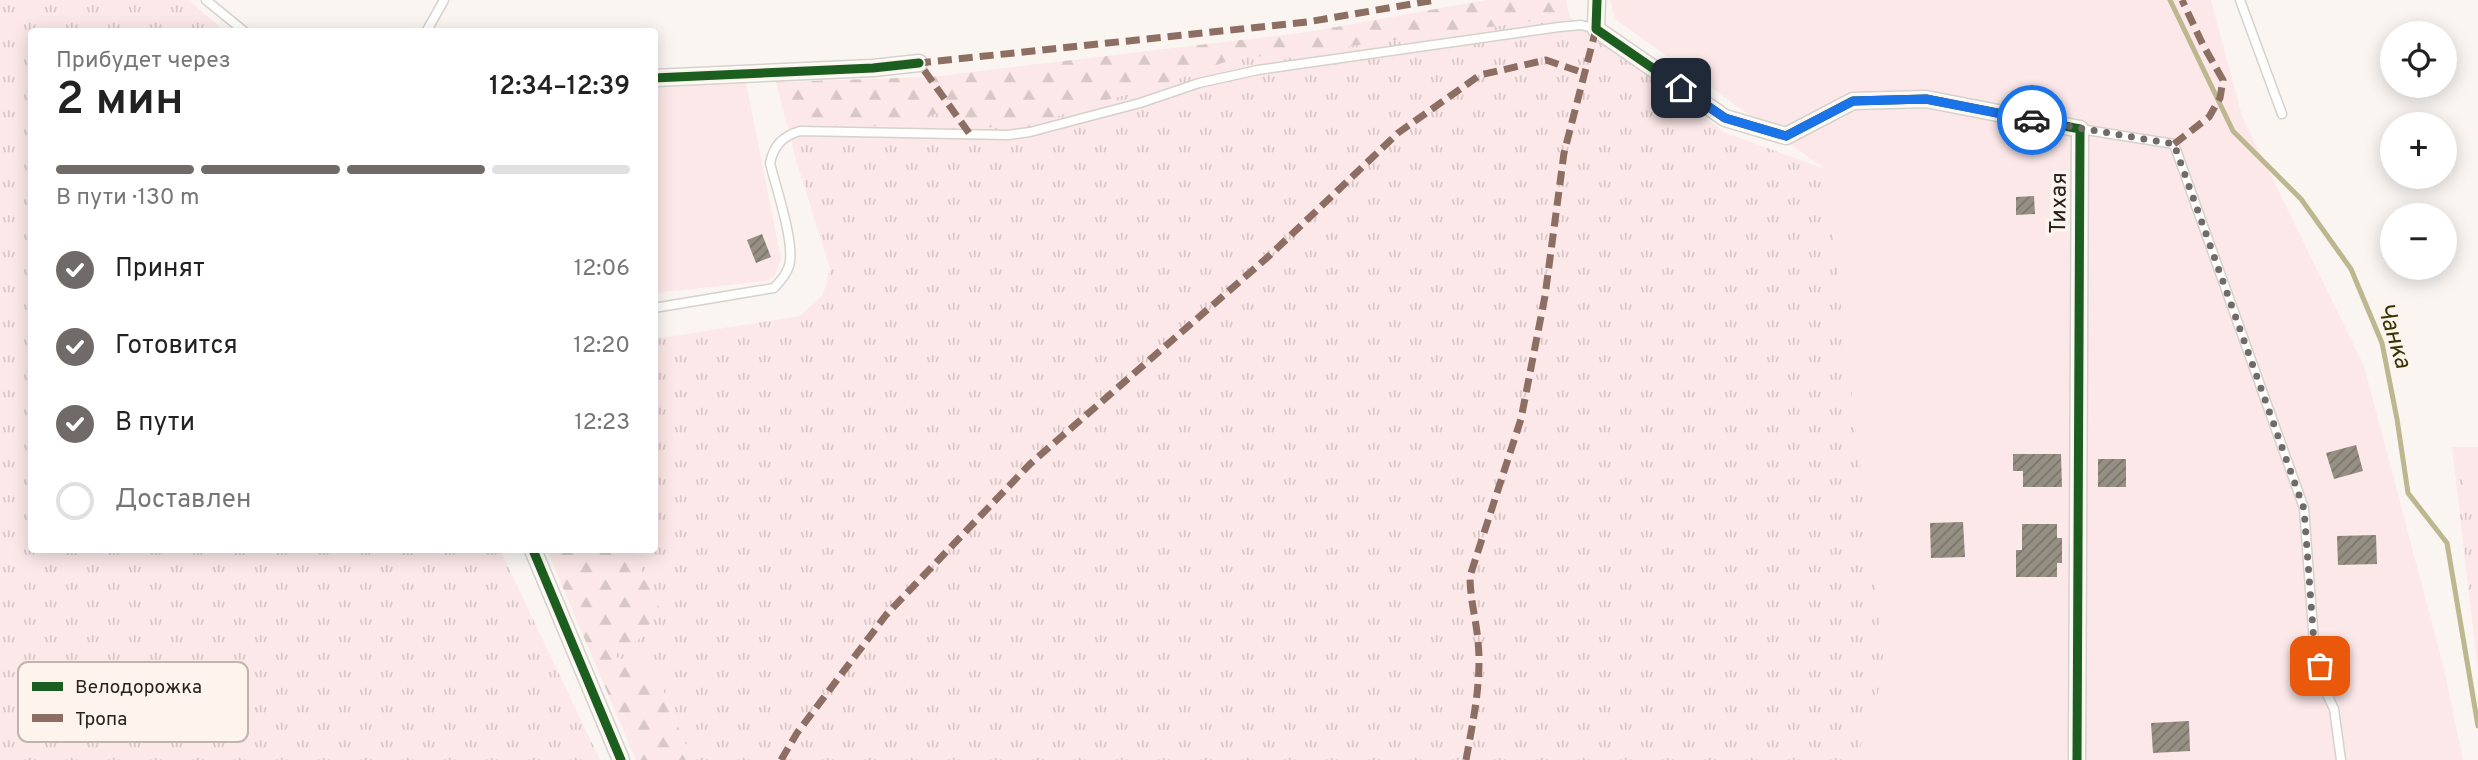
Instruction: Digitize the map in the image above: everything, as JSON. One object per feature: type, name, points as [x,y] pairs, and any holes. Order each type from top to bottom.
[{"type":"street","points":[[1597,0],[1596,29],[1725,118],[1786,136],[1853,101],[1926,99],[2080,129]]},
{"type":"street","points":[[658,78],[873,68],[919,63]]},
{"type":"street","name":"Тихая","points":[[2077,760],[2080,129]]},
{"type":"street","points":[[534,553],[621,760]]},
{"type":"lane","points":[[206,0],[240,28]]},
{"type":"lane","points":[[428,28],[444,0]]},
{"type":"lane","points":[[2240,0],[2282,114]]},
{"type":"lane","points":[[658,307],[774,288],[784,277],[790,262],[790,246],[770,163],[773,150],[787,135],[800,131],[1008,135],[1030,132],[1140,103],[1199,83],[1258,70],[1559,27],[1581,25],[1596,29]]},
{"type":"lane","points":[[2080,129],[2174,144],[2304,509],[2314,643],[2325,690],[2334,709],[2341,760]]},
{"type":"green space","points":[[0,0],[188,0],[221,28],[28,28],[28,553],[501,553],[600,760],[0,760]]},
{"type":"green space","points":[[1486,0],[1566,0],[1569,16],[1279,56],[1239,57],[1161,85],[1085,106],[1026,128],[983,127],[949,109],[900,127],[787,124],[776,82],[931,77],[1308,32]]},
{"type":"green space","points":[[1610,0],[2211,0],[2242,116],[2364,366],[2444,669],[2463,760],[1856,760],[1885,670],[1825,169],[1615,19]]},
{"type":"green space","points":[[1569,16],[1726,133],[1825,169],[1885,670],[1881,760],[692,760],[655,671],[612,656],[639,639],[642,571],[636,553],[658,553],[658,339],[800,316],[823,295],[830,268],[787,124],[900,127],[949,109],[983,127],[1085,106],[1161,85],[1239,57],[1279,56]]},
{"type":"green space","points":[[746,83],[781,259],[775,275],[767,281],[658,293],[658,87]]},
{"type":"green space","points":[[2452,447],[2478,532],[2478,672]]},
{"type":"green space","points":[[2452,447],[2478,447],[2478,532]]},
{"type":"green space","points":[[548,553],[636,553],[660,609],[639,639],[613,656],[655,671],[692,760],[636,760]]},
{"type":"building","points":[[2034,196],[2035,214],[2016,215],[2016,197]]},
{"type":"building","points":[[762,234],[771,257],[756,263],[747,240]]},
{"type":"building","points":[[2356,445],[2363,471],[2334,479],[2326,453]]},
{"type":"building","points":[[2013,454],[2061,454],[2062,487],[2023,487],[2023,471],[2013,471]]},
{"type":"building","points":[[2098,459],[2126,459],[2126,487],[2098,487]]},
{"type":"building","points":[[1963,522],[1965,557],[1931,558],[1930,523]]},
{"type":"building","points":[[2022,524],[2057,524],[2057,538],[2062,538],[2062,563],[2057,563],[2057,577],[2016,577],[2016,550],[2022,550]]},
{"type":"building","points":[[2376,535],[2377,564],[2338,565],[2337,536]]},
{"type":"building","points":[[2189,721],[2190,751],[2153,753],[2151,723]]},
{"type":"waterway","name":"Чанка","points":[[2170,0],[2233,131],[2301,199],[2351,269],[2382,343],[2408,493],[2447,543],[2478,726]]},
{"type":"marked path","points":[[969,133],[919,63],[1307,22],[1435,0]]},
{"type":"marked path","points":[[2174,144],[2209,117],[2220,98],[2223,80],[2182,0]]},
{"type":"marked path","points":[[1466,760],[1479,671],[1470,576],[1521,419],[1545,296],[1564,153],[1596,29]]},
{"type":"marked path","points":[[781,760],[797,733],[886,615],[1030,464],[1269,256],[1398,133],[1480,75],[1546,60],[1584,73]]},
{"type":"cycle path","points":[[1597,0],[1596,29],[1725,118],[1786,136],[1853,101],[1926,99],[2080,129],[2077,760]]},
{"type":"cycle path","points":[[658,78],[873,68],[919,63]]},
{"type":"cycle path","points":[[534,553],[621,760]]},
{"type":"way so far","points":[[2032,120],[2174,144],[2304,509],[2314,643],[2320,666]]},
{"type":"route","points":[[1681,88],[1725,118],[1786,136],[1853,101],[1926,99],[2032,120]]}]
